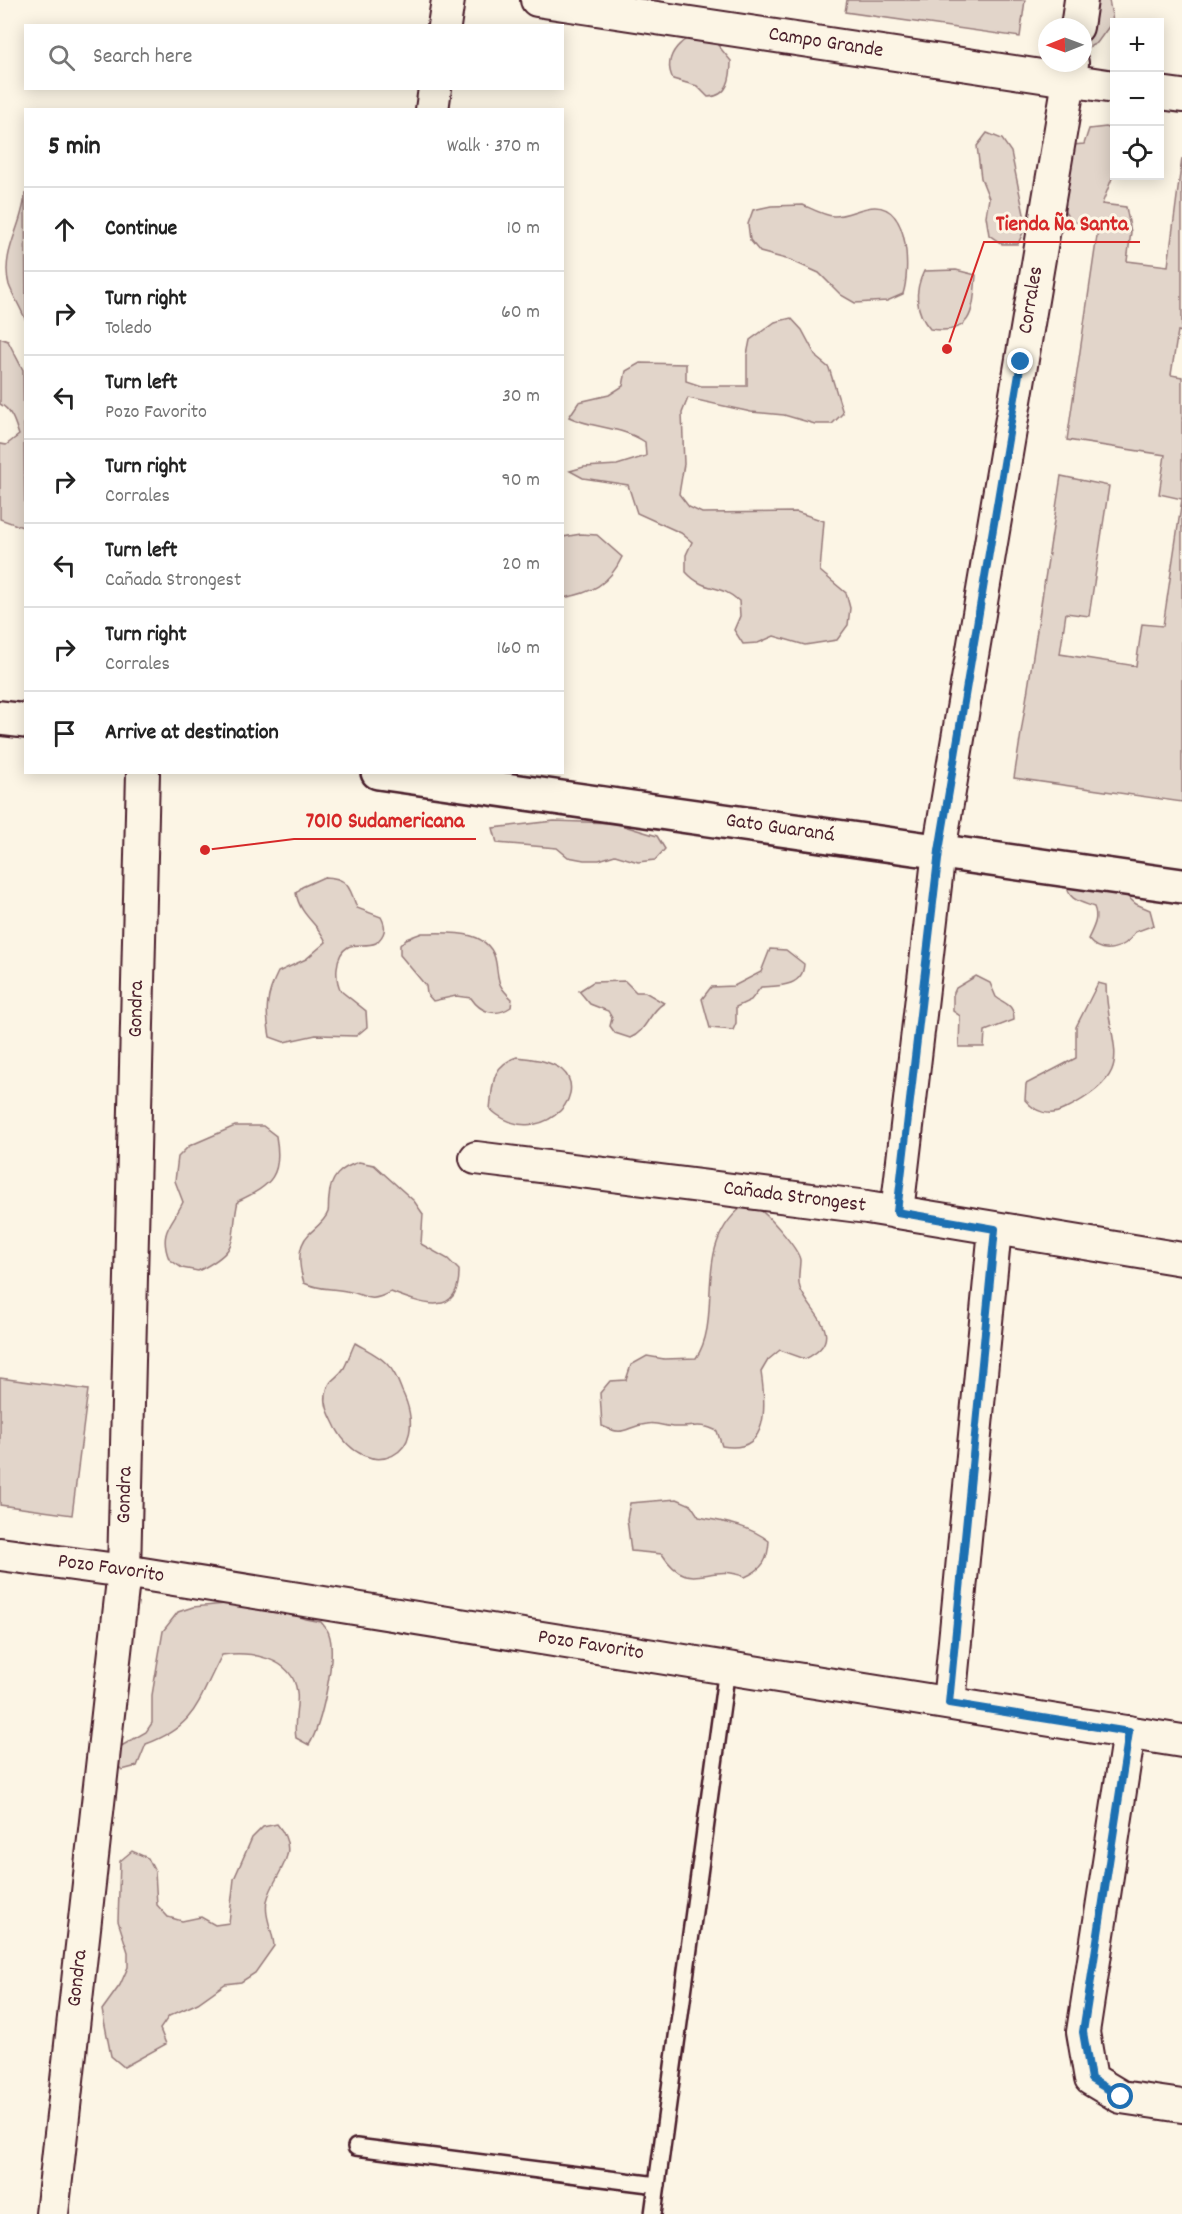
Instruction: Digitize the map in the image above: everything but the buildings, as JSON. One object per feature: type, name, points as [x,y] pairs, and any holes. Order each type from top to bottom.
[{"type":"street","points":[[444,24],[448,0]]},
{"type":"street","name":"Campo Grande","points":[[537,0],[1038,68]]},
{"type":"street","points":[[1078,18],[1081,0]]},
{"type":"street","name":"Campo Grande","points":[[1071,72],[1110,86]]},
{"type":"street","name":"Corrales","points":[[897,1212],[939,851],[1071,72]]},
{"type":"street","points":[[432,108],[435,90]]},
{"type":"street","points":[[1164,94],[1182,96]]},
{"type":"street","points":[[0,718],[24,721]]},
{"type":"street","name":"Gondra","points":[[52,2214],[124,1571],[143,774]]},
{"type":"street","name":"Gato Guaraná","points":[[392,774],[1182,886]]},
{"type":"street","name":"Cañada Strongest","points":[[476,1158],[897,1212],[1182,1259]]},
{"type":"street","points":[[949,1703],[995,1229]]},
{"type":"street","name":"Pozo Favorito","points":[[0,1554],[124,1571],[1182,1741]]},
{"type":"street","points":[[1129,1732],[1083,2032],[1091,2079],[1121,2097],[1182,2106]]},
{"type":"lane","points":[[653,2214],[727,1668]]},
{"type":"lane","points":[[356,2147],[657,2185]]},
{"type":"shaded area","points":[[847,0],[1025,0],[1020,37],[845,12]]},
{"type":"shaded area","points":[[1068,0],[1109,0],[1112,18],[1110,18],[1110,25],[1097,43],[1092,46],[1092,18],[1063,18],[1063,8]]},
{"type":"shaded area","points":[[707,32],[731,61],[729,80],[724,90],[720,94],[708,97],[697,86],[673,79],[670,70],[672,54],[677,47],[690,37]]},
{"type":"shaded area","points":[[1110,128],[1111,180],[1102,204],[1126,207],[1131,232],[1127,261],[1168,266],[1182,158],[1182,332],[1178,331],[1171,375],[1182,377],[1182,499],[1159,494],[1165,455],[1067,440],[1099,222],[1074,222],[1068,217],[1040,167],[1039,159],[1049,147],[1084,144],[1089,129]]},
{"type":"shaded area","points":[[987,133],[1002,139],[1011,152],[1024,214],[1024,230],[1018,244],[1002,244],[989,235],[986,216],[989,198],[981,178],[977,146]]},
{"type":"shaded area","points":[[24,204],[24,317],[9,285],[7,273],[10,250]]},
{"type":"shaded area","points":[[803,205],[834,216],[870,207],[887,210],[895,218],[905,242],[906,271],[903,294],[887,301],[855,303],[841,295],[819,273],[790,260],[760,252],[750,240],[748,224],[753,210],[771,206]]},
{"type":"shaded area","points":[[956,270],[976,275],[972,309],[963,324],[955,328],[930,329],[921,316],[918,301],[919,286],[924,271]]},
{"type":"shaded area","points":[[791,318],[802,330],[817,358],[829,368],[843,413],[832,424],[815,424],[784,415],[751,412],[688,398],[682,413],[684,464],[679,494],[689,507],[702,513],[797,512],[824,521],[820,571],[846,593],[850,608],[848,625],[837,640],[805,645],[774,636],[758,643],[743,644],[734,630],[740,616],[739,601],[732,595],[700,583],[686,572],[686,555],[692,542],[681,533],[637,513],[628,485],[583,478],[570,471],[584,467],[617,465],[646,456],[645,442],[627,433],[569,417],[579,402],[609,395],[623,386],[626,371],[640,363],[686,364],[686,381],[701,386],[747,386],[747,355],[750,340],[775,322]]},
{"type":"shaded area","points":[[0,338],[8,341],[23,370],[24,528],[0,519],[0,444],[6,445],[19,435],[10,413],[0,404]]},
{"type":"shaded area","points":[[1061,476],[1109,486],[1089,616],[1066,613],[1060,654],[1136,666],[1142,624],[1163,626],[1182,499],[1182,802],[1014,778]]},
{"type":"shaded area","points":[[581,534],[597,535],[622,557],[611,575],[598,586],[564,598],[564,537]]},
{"type":"shaded area","points":[[554,821],[614,823],[657,836],[665,849],[655,860],[638,862],[615,855],[599,860],[584,860],[568,857],[557,848],[497,843],[493,828]]},
{"type":"shaded area","points":[[324,877],[338,879],[347,885],[357,908],[381,917],[384,925],[383,934],[376,943],[354,945],[343,951],[337,968],[341,991],[366,1011],[367,1027],[356,1036],[316,1035],[284,1042],[270,1037],[267,1019],[269,996],[278,972],[306,959],[326,942],[301,908],[296,893],[302,887]]},
{"type":"shaded area","points":[[1067,884],[1114,885],[1136,904],[1150,910],[1154,925],[1135,932],[1119,947],[1099,948],[1088,939],[1096,919],[1094,907],[1072,897]]},
{"type":"shaded area","points":[[422,933],[456,933],[477,938],[486,944],[496,963],[501,986],[512,999],[511,1007],[494,1013],[479,1007],[471,998],[456,996],[433,1001],[427,994],[426,986],[400,955],[400,945],[406,939]]},
{"type":"shaded area","points":[[770,949],[786,950],[804,964],[803,972],[789,984],[761,987],[751,1000],[736,1007],[736,1023],[733,1030],[710,1028],[702,999],[711,987],[734,986],[761,972]]},
{"type":"shaded area","points":[[976,976],[990,983],[996,997],[1013,1011],[1014,1020],[985,1031],[984,1047],[959,1047],[960,1016],[953,1011],[953,995],[956,988]]},
{"type":"shaded area","points":[[625,981],[636,992],[645,992],[664,1003],[640,1031],[630,1038],[615,1033],[610,1026],[612,1018],[608,1011],[590,1004],[579,991],[593,982]]},
{"type":"shaded area","points":[[1098,983],[1106,985],[1115,1056],[1112,1070],[1104,1082],[1089,1095],[1065,1109],[1054,1113],[1039,1111],[1025,1100],[1026,1084],[1076,1058],[1076,1027]]},
{"type":"shaded area","points":[[517,1057],[541,1060],[562,1070],[569,1081],[570,1093],[565,1105],[555,1115],[541,1122],[525,1125],[508,1121],[490,1109],[493,1084],[498,1071],[502,1065]]},
{"type":"shaded area","points":[[235,1126],[263,1126],[276,1136],[278,1160],[276,1169],[267,1184],[238,1201],[231,1242],[222,1256],[198,1271],[182,1268],[169,1259],[165,1241],[168,1228],[183,1202],[175,1181],[178,1157],[189,1146]]},
{"type":"shaded area","points":[[359,1162],[374,1165],[414,1201],[423,1214],[421,1244],[448,1259],[459,1270],[458,1286],[453,1296],[446,1302],[437,1304],[415,1301],[391,1292],[376,1298],[367,1298],[353,1292],[320,1288],[304,1283],[300,1264],[302,1245],[327,1215],[331,1184],[337,1174],[346,1167]]},
{"type":"shaded area","points":[[742,1207],[756,1208],[761,1211],[794,1248],[800,1260],[800,1288],[823,1325],[826,1333],[824,1342],[818,1351],[805,1359],[780,1350],[768,1360],[761,1372],[764,1412],[757,1435],[749,1443],[738,1447],[722,1446],[717,1431],[701,1426],[675,1427],[651,1424],[616,1431],[602,1426],[600,1393],[610,1381],[626,1380],[631,1365],[647,1356],[664,1359],[696,1358],[704,1341],[708,1323],[712,1262],[717,1242],[727,1224]]},
{"type":"shaded area","points":[[355,1343],[379,1357],[389,1366],[402,1391],[410,1414],[409,1433],[403,1447],[392,1456],[379,1459],[363,1455],[349,1445],[336,1428],[327,1408],[326,1394],[329,1384],[344,1368]]},
{"type":"shaded area","points":[[0,1378],[88,1390],[72,1515],[0,1505]]},
{"type":"shaded area","points":[[677,1499],[691,1505],[699,1517],[744,1528],[769,1541],[767,1554],[760,1567],[745,1577],[732,1573],[691,1576],[672,1567],[662,1554],[631,1551],[627,1519],[630,1503]]},
{"type":"shaded area","points":[[258,1601],[305,1619],[321,1622],[328,1632],[331,1645],[329,1674],[323,1708],[309,1745],[296,1738],[297,1692],[294,1680],[287,1671],[279,1664],[257,1656],[222,1655],[187,1719],[163,1737],[146,1744],[137,1766],[122,1770],[116,1764],[116,1749],[146,1732],[152,1723],[152,1695],[163,1631],[178,1612],[193,1607]]},
{"type":"shaded area","points":[[277,1824],[288,1845],[285,1862],[267,1901],[274,1946],[255,1973],[241,1982],[225,1984],[198,2003],[169,2016],[160,2029],[166,2044],[124,2067],[111,2056],[102,2010],[120,1985],[128,1967],[128,1952],[118,1921],[120,1861],[132,1851],[148,1858],[155,1872],[157,1905],[168,1917],[182,1921],[201,1917],[215,1925],[229,1923],[234,1879],[252,1838],[263,1827]]},
{"type":"place","name":"Tienda Ña Santa","points":[[947,349]]},
{"type":"place","name":"7010 Sudamericana","points":[[205,850]]},
{"type":"route","points":[[1021,362],[939,851],[897,1212],[995,1229],[949,1703],[1129,1732],[1083,2032],[1091,2079],[1121,2097]]}]
